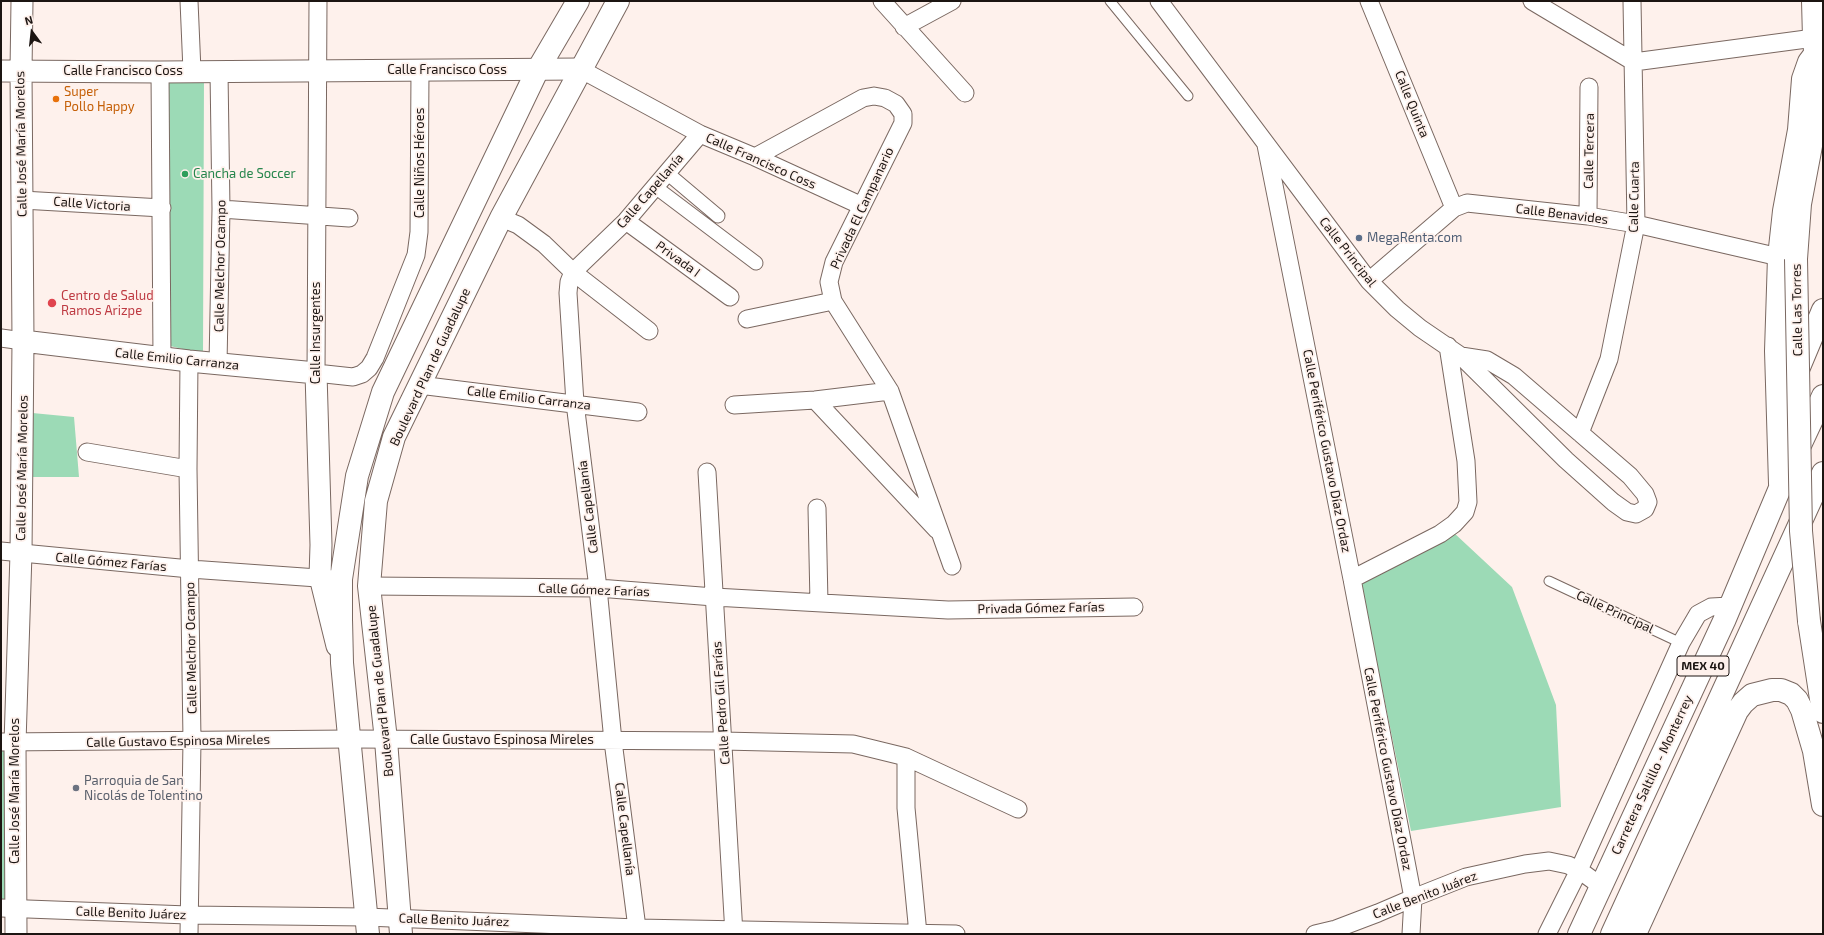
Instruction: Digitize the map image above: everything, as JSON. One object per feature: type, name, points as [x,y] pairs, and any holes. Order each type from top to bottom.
[{"type":"main road","name":"Boulevard Plan de Guadalupe","points":[[367,925],[342,663],[330,578],[357,476],[383,392],[537,71],[578,1]]},
{"type":"main road","name":"Boulevard Plan de Guadalupe","points":[[400,926],[386,740],[369,586],[376,502],[394,437],[419,385],[502,218],[580,69],[618,1]]},
{"type":"main road","name":"Calle Las Torres","points":[[1813,1],[1818,45],[1817,114],[1788,258],[1801,531],[1809,621],[1823,712]]},
{"type":"main road","points":[[1780,488],[1776,351],[1788,258]]},
{"type":"main road","points":[[1778,417],[1823,310]]},
{"type":"main road","name":"Carretera Saltillo - Monterrey","points":[[1580,928],[1601,886],[1730,606],[1780,488],[1823,396]]},
{"type":"main road","name":"MEX 40","points":[[1612,934],[1823,473]]},
{"type":"main road","points":[[1635,934],[1737,711],[1752,695],[1772,690],[1781,690],[1791,694],[1797,700],[1802,710],[1814,751],[1823,805]]},
{"type":"street","name":"Calle José María Morelos","points":[[16,934],[8,908],[8,743],[11,552],[23,341],[22,200],[11,71],[22,1]]},
{"type":"street","points":[[189,1],[192,71]]},
{"type":"street","name":"Calle Insurgentes","points":[[318,1],[319,70],[316,373],[321,545],[330,578]]},
{"type":"street","points":[[882,1],[904,27],[965,92]]},
{"type":"street","points":[[904,27],[952,1]]},
{"type":"street","name":"Calle Periférico Gustavo Díaz Ordaz","points":[[1159,1],[1265,141],[1352,579],[1413,898],[1411,934]]},
{"type":"street","name":"Calle Quinta","points":[[1369,1],[1454,208]]},
{"type":"street","points":[[1532,1],[1634,62],[1818,45]]},
{"type":"street","name":"Calle Cuarta","points":[[1580,433],[1609,359],[1636,224],[1632,1]]},
{"type":"street","name":"Calle Francisco Coss","points":[[11,71],[537,71],[580,69],[700,134],[755,157],[862,206]]},
{"type":"street","name":"Calle Niños Héroes","points":[[353,376],[362,374],[369,368],[375,358],[416,255],[419,232],[420,70]]},
{"type":"street","points":[[160,72],[162,358]]},
{"type":"street","name":"Calle Melchor Ocampo","points":[[218,364],[221,209],[219,72]]},
{"type":"street","name":"Calle Tercera","points":[[1588,216],[1589,87]]},
{"type":"street","name":"Privada El Campanario","points":[[755,157],[863,98],[874,96],[884,98],[896,104],[903,114],[903,122],[834,262],[829,282],[833,301],[890,391],[952,566]]},
{"type":"street","name":"Calle Capellanía","points":[[637,928],[613,741],[598,588],[576,403],[568,293],[573,272],[626,220],[700,134]]},
{"type":"street","name":"Calle Principal","points":[[1265,141],[1369,281],[1403,314],[1420,328],[1454,351],[1566,460],[1627,512],[1636,514],[1645,509],[1648,502],[1645,494],[1635,482],[1514,376],[1487,360],[1454,351]]},
{"type":"street","points":[[667,173],[718,216]]},
{"type":"street","points":[[654,186],[756,263]]},
{"type":"street","name":"Calle Victoria","points":[[22,200],[162,208]]},
{"type":"street","name":"Calle Benavides","points":[[1369,281],[1454,208],[1467,203],[1588,216],[1636,224],[1788,258]]},
{"type":"street","points":[[221,209],[317,217],[349,218]]},
{"type":"street","points":[[502,218],[518,225],[544,244],[573,272],[649,331]]},
{"type":"street","name":"Privada I","points":[[626,220],[730,297]]},
{"type":"street","points":[[747,319],[833,301]]},
{"type":"street","name":"Calle Emilio Carranza","points":[[1,338],[189,361],[353,376]]},
{"type":"street","points":[[1352,579],[1440,534],[1465,512],[1468,502],[1468,483],[1454,351]]},
{"type":"street","name":"Calle Melchor Ocampo","points":[[189,361],[188,469],[192,740],[188,916],[189,934]]},
{"type":"street","name":"Calle Emilio Carranza","points":[[419,385],[576,403],[638,412]]},
{"type":"street","points":[[734,405],[815,400],[890,391]]},
{"type":"street","points":[[815,400],[941,535]]},
{"type":"street","points":[[86,452],[188,469]]},
{"type":"street","name":"Calle Pedro Gil Farías","points":[[707,472],[734,932]]},
{"type":"street","points":[[817,508],[819,602]]},
{"type":"street","name":"Calle Gómez Farías","points":[[11,552],[190,569],[330,578]]},
{"type":"street","name":"Calle Gómez Farías","points":[[369,586],[598,588],[714,597],[948,610]]},
{"type":"street","points":[[1547,934],[1579,870],[1681,643],[1698,614],[1711,607],[1730,606]]},
{"type":"street","name":"Privada Gómez Farías","points":[[948,610],[1134,607]]},
{"type":"street","name":"Calle Gustavo Espinosa Mireles","points":[[8,743],[350,739],[723,741],[853,744],[906,757],[1018,809]]},
{"type":"street","points":[[906,757],[906,808],[918,934]]},
{"type":"street","name":"Calle Benito Juárez","points":[[1315,934],[1378,913],[1466,877],[1525,864],[1549,861],[1568,865],[1579,870],[1601,886]]},
{"type":"street","name":"Calle Benito Juárez","points":[[8,908],[400,926],[637,928],[734,932],[956,934]]},
{"type":"lane","points":[[1110,1],[1188,96]]},
{"type":"lane","name":"Calle Principal","points":[[1549,581],[1681,643]]},
{"type":"green space","points":[[204,76],[203,354],[166,345],[167,77]]},
{"type":"green space","points":[[22,412],[74,417],[79,477],[22,477]]},
{"type":"green space","points":[[1453,532],[1512,587],[1556,705],[1561,807],[1411,831],[1359,573]]},
{"type":"green space","points":[[1,744],[13,745],[13,907],[1,907]]},
{"type":"place","name":"Super Pollo Happy","points":[[56,99]]},
{"type":"place","name":"Cancha de Soccer","points":[[185,174]]},
{"type":"place","name":"MegaRenta.com","points":[[1359,238]]},
{"type":"place","name":"Centro de Salud Ramos Arizpe","points":[[52,303]]},
{"type":"place","name":"Parroquia de San Nicolás de Tolentino","points":[[76,788]]}]
